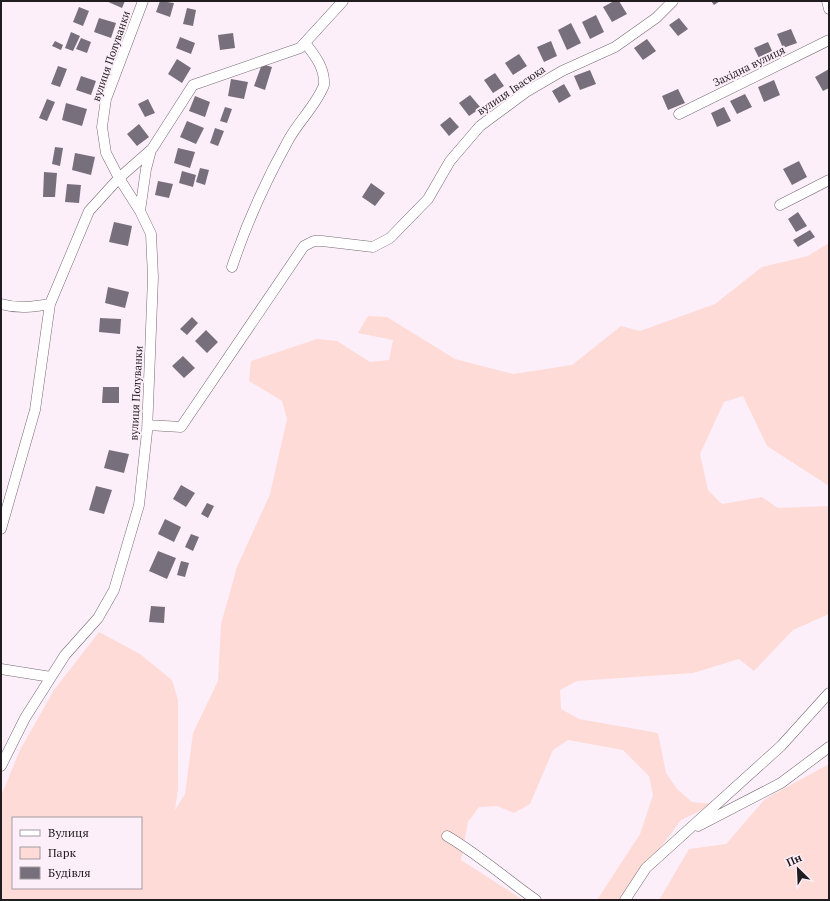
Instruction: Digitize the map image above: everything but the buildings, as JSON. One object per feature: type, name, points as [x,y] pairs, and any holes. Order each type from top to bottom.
[{"type":"street","name":"вулиця Полуванки","points":[[1,766],[25,718],[65,654],[98,618],[114,590],[139,505],[148,426],[153,277],[151,234],[140,211],[119,178],[106,153],[102,127],[106,99],[143,1]]},
{"type":"street","points":[[140,211],[146,169],[152,149],[193,85],[300,48],[306,44],[343,1]]},
{"type":"street","name":"вулиця Івасюка","points":[[148,426],[181,427],[304,246],[314,241],[322,241],[373,247],[390,238],[428,199],[450,161],[480,126],[526,92],[562,71],[616,47],[656,18],[673,1]]},
{"type":"street","points":[[827,1],[829,9]]},
{"type":"street","name":"Західна вулиця","points":[[679,114],[829,40]]},
{"type":"street","points":[[232,267],[246,226],[270,174],[290,137],[324,85],[318,59],[306,44]]},
{"type":"street","points":[[1,530],[35,410],[50,304],[89,211],[119,178],[152,149]]},
{"type":"street","points":[[780,205],[829,180]]},
{"type":"street","points":[[1,304],[13,307],[28,308],[50,304]]},
{"type":"street","points":[[1,669],[51,677]]},
{"type":"street","points":[[625,900],[646,868],[781,746],[829,693]]},
{"type":"street","points":[[682,834],[781,783],[829,747]]},
{"type":"street","points":[[447,836],[464,846],[503,877],[536,900]]},
{"type":"green space","points":[[829,243],[829,486],[767,446],[743,396],[724,402],[700,454],[708,490],[722,504],[762,497],[778,508],[829,506],[829,614],[793,630],[754,671],[739,659],[693,673],[577,681],[560,690],[561,709],[579,719],[658,733],[666,773],[677,789],[692,802],[714,804],[681,820],[622,900],[597,900],[640,834],[653,795],[649,776],[623,750],[568,740],[553,750],[530,804],[514,813],[497,806],[479,807],[468,822],[461,860],[523,900],[1,900],[1,796],[20,750],[54,690],[99,632],[140,654],[172,680],[178,700],[178,789],[175,810],[185,794],[193,733],[218,681],[221,624],[237,567],[270,494],[287,419],[282,401],[249,381],[251,361],[317,339],[337,341],[370,362],[389,360],[393,340],[358,333],[368,316],[387,317],[455,359],[513,374],[572,365],[621,326],[640,331],[715,304],[762,267],[808,256]]},
{"type":"green space","points":[[829,764],[829,900],[659,900],[689,849],[726,844],[765,799]]}]
